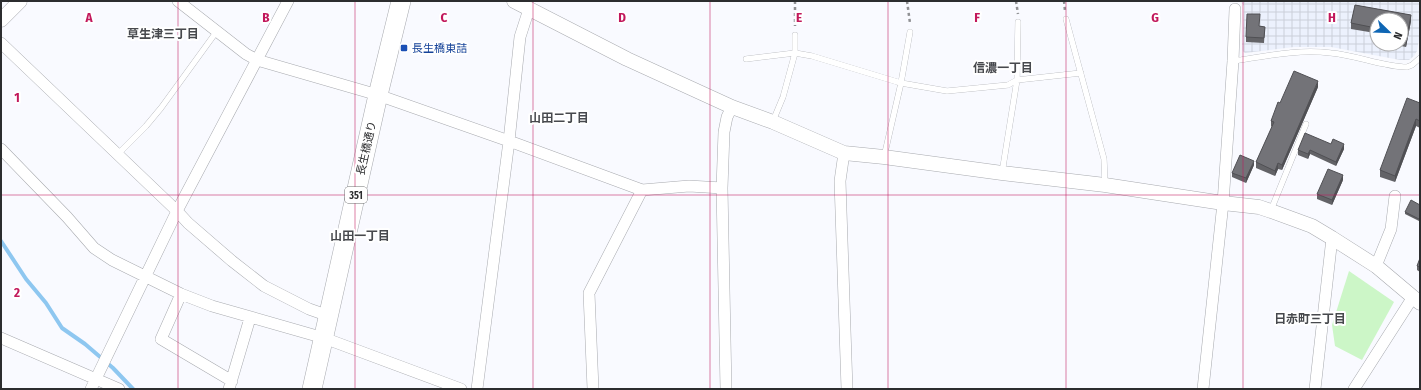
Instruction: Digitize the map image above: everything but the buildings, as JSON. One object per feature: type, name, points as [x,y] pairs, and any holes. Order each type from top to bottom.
[{"type":"highway","name":"長生橋通り","points":[[312,389],[378,95],[401,1]]},
{"type":"street","points":[[1,20],[20,1]]},
{"type":"street","points":[[178,1],[246,54],[257,60],[378,95],[642,190],[689,186],[722,188]]},
{"type":"street","points":[[93,384],[177,211],[288,1]]},
{"type":"street","points":[[514,1],[627,59],[732,107],[773,122],[844,153],[1105,185],[1259,207],[1271,210],[1312,226],[1376,266],[1416,300],[1354,389]]},
{"type":"street","points":[[477,389],[509,141],[520,36],[529,9]]},
{"type":"street","points":[[1203,389],[1223,203],[1233,61],[1235,9]]},
{"type":"street","points":[[1,43],[188,223],[232,261],[264,286],[309,309],[328,316]]},
{"type":"street","points":[[726,389],[722,188],[724,132],[727,117],[732,107]]},
{"type":"street","points":[[1,149],[67,217],[94,248],[112,260],[144,277],[212,306],[324,338],[461,389]]},
{"type":"street","points":[[844,153],[840,181],[847,389]]},
{"type":"street","points":[[593,389],[589,294],[642,190]]},
{"type":"street","points":[[1376,266],[1391,229],[1395,196]]},
{"type":"street","points":[[1315,389],[1332,238]]},
{"type":"street","points":[[181,294],[161,339],[231,385],[250,318]]},
{"type":"street","points":[[1,338],[93,384],[119,389]]},
{"type":"lane","points":[[1066,19],[1104,160],[1105,185]]},
{"type":"lane","points":[[1002,173],[1017,80],[1018,22]]},
{"type":"lane","points":[[118,154],[146,126],[161,108],[217,31]]},
{"type":"lane","points":[[884,157],[901,83],[910,32]]},
{"type":"lane","points":[[773,122],[795,53],[795,35]]},
{"type":"lane","points":[[1233,61],[1289,52],[1311,51],[1333,53],[1407,67],[1412,65],[1420,58]]},
{"type":"lane","points":[[746,59],[795,53],[812,56],[901,83],[947,91],[1008,85],[1017,80],[1081,73]]},
{"type":"lane","points":[[1271,210],[1306,124]]},
{"type":"path","points":[[794,1],[795,35]]},
{"type":"path","points":[[907,1],[910,32]]},
{"type":"path","points":[[1016,1],[1018,22]]},
{"type":"shaded area","points":[[1240,1],[1420,1],[1420,34],[1417,51],[1409,60],[1400,60],[1331,47],[1294,47],[1245,53],[1242,50],[1244,6]]},
{"type":"green space","points":[[1349,271],[1394,302],[1362,360],[1335,346],[1332,325]]},
{"type":"waterway","points":[[1,241],[26,279],[46,303],[62,328],[85,344],[113,368],[133,389]]},
{"type":"place","name":"長生橋東詰","points":[[404,48]]},
{"type":"district","name":"草生津三丁目","points":[[163,34]]},
{"type":"district","name":"信濃一丁目","points":[[1003,68]]},
{"type":"district","name":"山田二丁目","points":[[559,118]]},
{"type":"district","name":"山田一丁目","points":[[360,236]]},
{"type":"district","name":"日赤町三丁目","points":[[1310,319]]}]
